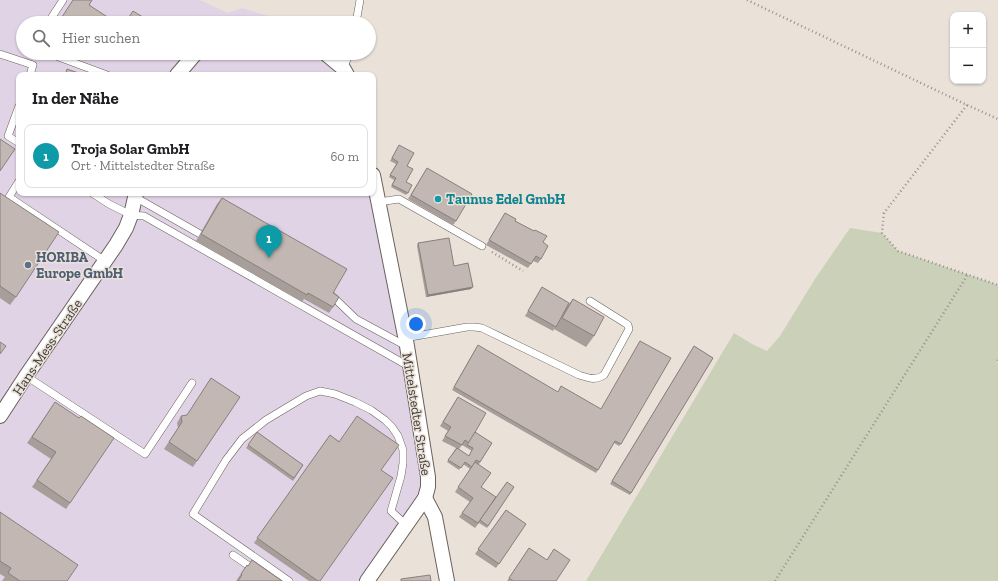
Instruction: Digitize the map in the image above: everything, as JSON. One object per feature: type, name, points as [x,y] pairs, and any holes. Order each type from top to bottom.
[{"type":"street","points":[[179,72],[189,60]]},
{"type":"street","points":[[332,60],[345,72]]},
{"type":"street","name":"Mittelstedter Straße","points":[[376,189],[406,342],[428,477],[428,487],[425,498]]},
{"type":"street","name":"Hans-Mess-Straße","points":[[0,416],[126,228],[131,215],[135,196]]},
{"type":"street","points":[[367,581],[425,498],[435,517],[447,581]]},
{"type":"lane","points":[[53,16],[63,0]]},
{"type":"lane","points":[[357,16],[360,0]]},
{"type":"lane","points":[[0,54],[16,59]]},
{"type":"lane","points":[[18,60],[33,65],[31,72]]},
{"type":"lane","points":[[67,60],[99,72]]},
{"type":"lane","points":[[345,72],[348,60]]},
{"type":"lane","points":[[16,114],[8,136],[16,141]]},
{"type":"lane","points":[[16,186],[9,197],[105,261]]},
{"type":"lane","points":[[97,196],[131,215],[144,216],[410,368]]},
{"type":"lane","points":[[137,196],[200,234]]},
{"type":"lane","points":[[379,202],[399,199],[482,246]]},
{"type":"lane","points":[[331,295],[356,319],[406,342],[467,327],[482,328],[579,375],[599,379],[604,375],[629,329],[625,323],[590,301]]},
{"type":"lane","points":[[26,376],[145,454],[192,383]]},
{"type":"lane","points":[[289,581],[192,514],[226,460],[242,439],[266,420],[306,396],[320,391],[335,394],[370,410],[392,427],[398,436],[403,450],[403,463],[401,476],[391,511],[406,525]]},
{"type":"lane","points":[[233,555],[271,581]]},
{"type":"path","points":[[747,0],[998,119]]},
{"type":"path","points":[[967,105],[884,213],[882,233],[898,251],[998,285]]},
{"type":"path","points":[[482,246],[523,272]]},
{"type":"path","points":[[775,581],[967,275]]},
{"type":"shaded area","points":[[0,0],[200,0],[228,13],[242,8],[268,16],[16,16],[16,60],[337,60],[345,72],[16,72],[16,196],[374,196],[428,487],[367,581],[0,581]]},
{"type":"green space","points":[[850,228],[882,233],[898,251],[998,285],[998,581],[586,581],[734,333],[767,351],[780,336],[815,279]]},
{"type":"building","points":[[73,0],[92,0],[89,5],[106,16],[63,16]]},
{"type":"building","points":[[133,11],[141,16],[130,16]]},
{"type":"building","points":[[67,69],[76,72],[66,72]]},
{"type":"building","points":[[0,139],[15,149],[0,171]]},
{"type":"building","points":[[399,145],[414,153],[407,166],[413,169],[406,182],[412,185],[408,193],[392,185],[396,178],[390,175],[398,162],[392,158]]},
{"type":"building","points":[[427,168],[472,194],[456,221],[411,195]]},
{"type":"building","points":[[0,193],[59,232],[16,297],[0,286]]},
{"type":"building","points":[[222,198],[347,269],[333,293],[339,297],[333,307],[308,293],[307,295],[201,234]]},
{"type":"building","points":[[505,213],[516,219],[515,221],[547,236],[543,242],[548,246],[541,259],[536,256],[531,264],[489,240]]},
{"type":"building","points":[[449,238],[454,266],[468,263],[473,287],[428,295],[418,243]]},
{"type":"building","points":[[542,287],[569,303],[556,327],[528,311]]},
{"type":"building","points":[[573,299],[604,317],[594,336],[562,318]]},
{"type":"building","points":[[640,341],[671,358],[621,444],[615,441],[598,470],[454,387],[478,345],[558,392],[561,386],[601,409]]},
{"type":"building","points":[[0,342],[6,346],[0,354]]},
{"type":"building","points":[[694,346],[713,358],[631,493],[612,481]]},
{"type":"building","points":[[211,378],[240,397],[197,461],[169,442],[182,422],[181,416],[187,415]]},
{"type":"building","points":[[458,397],[486,413],[469,443],[465,440],[462,445],[445,436],[451,427],[443,422]]},
{"type":"building","points":[[55,402],[79,418],[81,416],[114,438],[70,503],[37,480],[56,452],[32,437]]},
{"type":"building","points":[[357,416],[399,445],[381,470],[393,478],[320,581],[318,581],[257,538],[330,435],[339,442]]},
{"type":"building","points":[[257,432],[303,465],[294,478],[248,445]]},
{"type":"building","points":[[475,432],[492,443],[480,462],[476,460],[472,467],[465,462],[461,468],[448,460],[457,448],[469,456],[473,448],[467,445]]},
{"type":"building","points":[[475,462],[491,473],[481,487],[496,497],[478,523],[462,513],[473,498],[458,487]]},
{"type":"building","points":[[507,482],[514,487],[488,526],[480,520]]},
{"type":"building","points":[[506,510],[526,524],[499,564],[478,549]]},
{"type":"building","points":[[0,512],[78,565],[67,581],[20,581],[8,573],[11,568],[0,561]]},
{"type":"building","points":[[529,548],[547,560],[554,549],[570,560],[556,581],[513,581],[509,578]]},
{"type":"building","points":[[252,560],[282,581],[238,581],[247,565],[248,566]]},
{"type":"building","points":[[430,575],[431,581],[401,581],[401,579]]},
{"type":"place","name":"Taunus Edel GmbH","points":[[438,199]]},
{"type":"place","name":"Troja Solar GmbH","points":[[269,258]]},
{"type":"place","name":"HORIBA Europe GmbH","points":[[28,265]]}]
